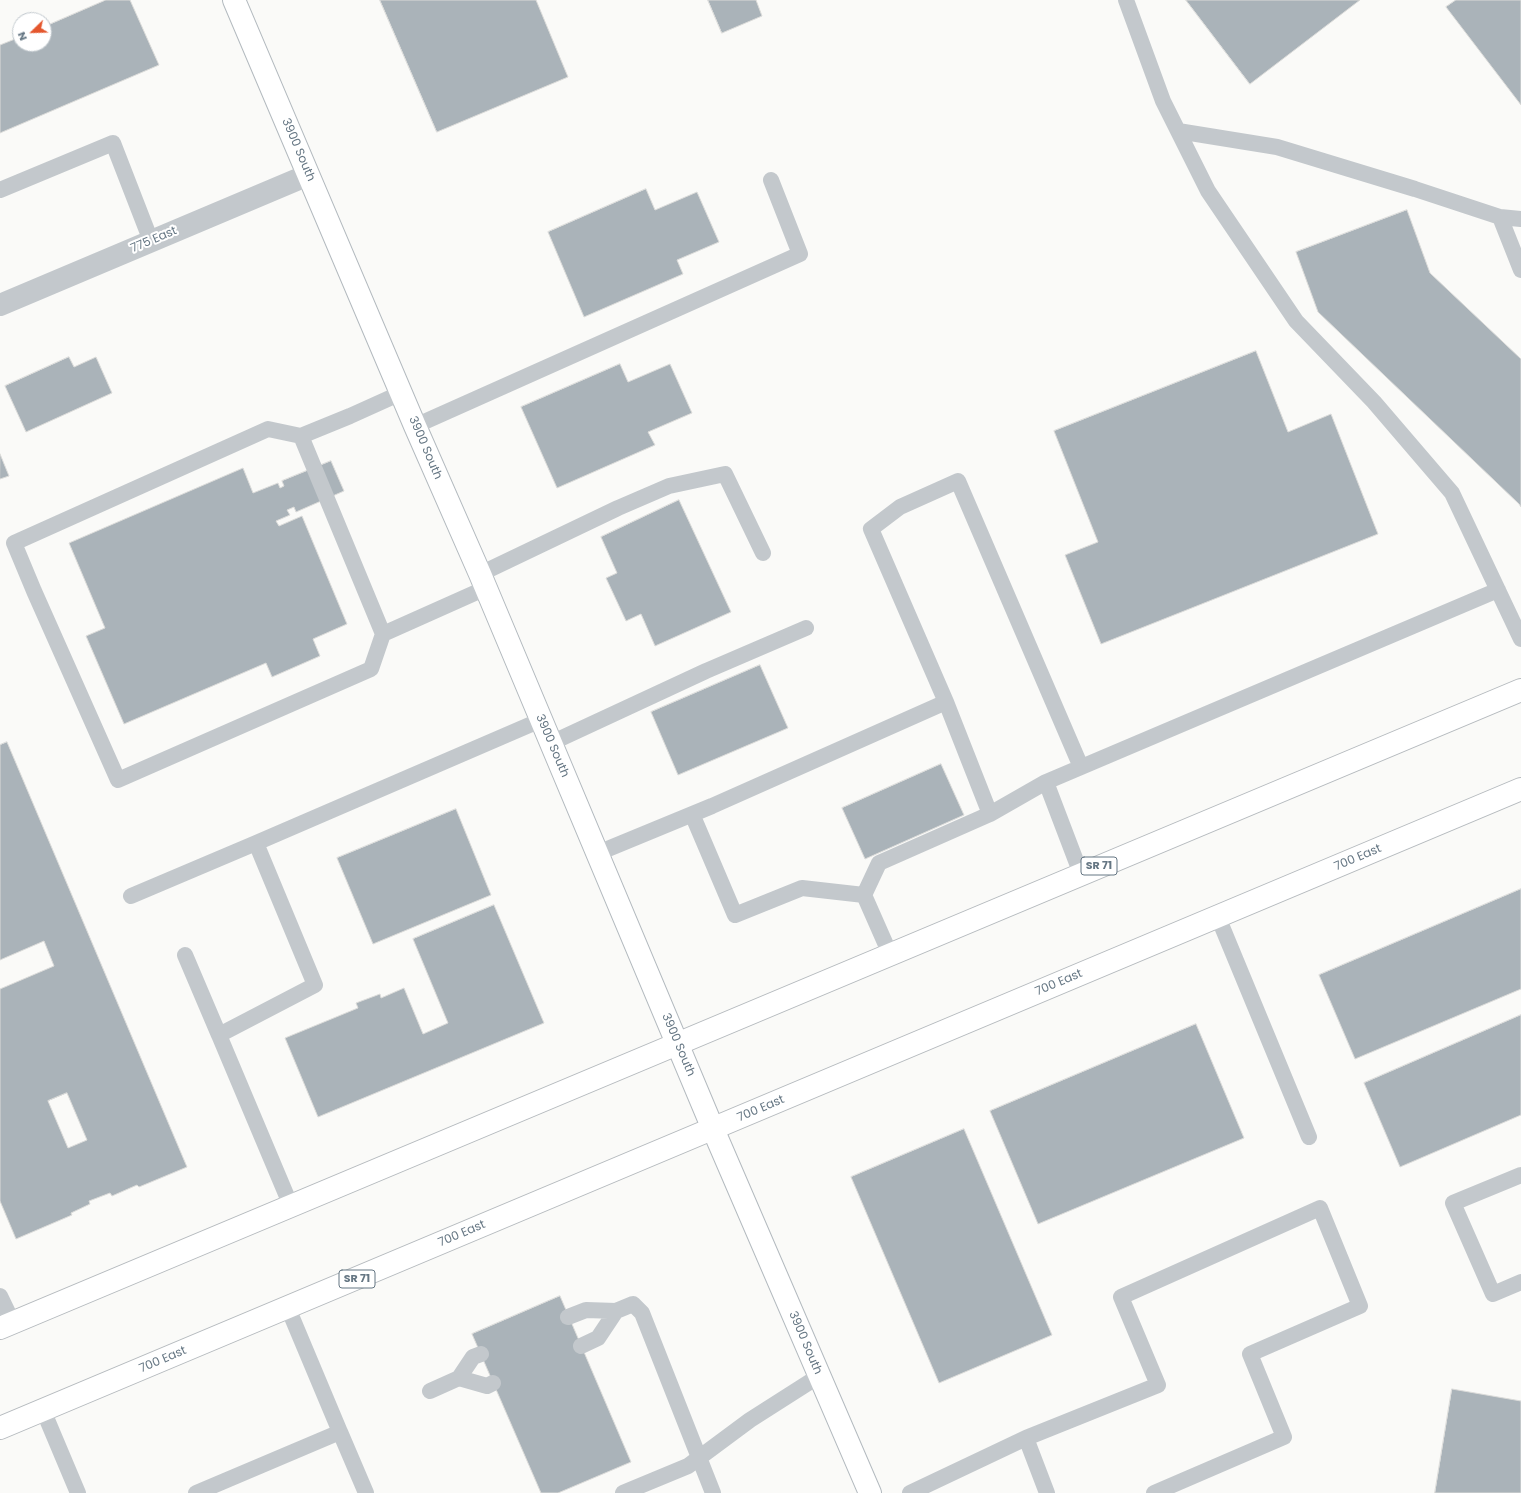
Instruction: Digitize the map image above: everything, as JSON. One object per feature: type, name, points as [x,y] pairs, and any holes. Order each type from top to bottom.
[{"type":"main road","name":"3900 South","points":[[234,0],[401,394],[483,581],[714,1129],[870,1493]]},
{"type":"main road","name":"SR 71","points":[[6,1325],[1521,690]]},
{"type":"main road","name":"700 East","points":[[0,1428],[1521,789]]},
{"type":"street","name":"775 East","points":[[0,305],[308,175]]},
{"type":"lane","points":[[1126,0],[1163,101],[1208,191],[1296,321],[1374,402],[1452,493],[1521,639]]},
{"type":"lane","points":[[1178,131],[1277,147],[1500,217],[1521,219]]},
{"type":"lane","points":[[0,190],[113,143],[151,241]]},
{"type":"lane","points":[[415,426],[800,254],[771,180]]},
{"type":"lane","points":[[1500,217],[1521,270]]},
{"type":"lane","points":[[301,436],[383,634],[371,669],[118,780],[14,543],[268,429],[301,436],[401,394]]},
{"type":"lane","points":[[383,634],[618,508],[670,486],[725,474],[763,553]]},
{"type":"lane","points":[[990,814],[946,702],[871,529],[900,507],[958,481],[1081,767]]},
{"type":"lane","points":[[890,954],[864,895],[879,863],[990,814],[1046,782],[1498,590]]},
{"type":"lane","points":[[551,743],[706,671],[806,628]]},
{"type":"lane","points":[[598,853],[692,814],[946,702]]},
{"type":"lane","points":[[131,896],[541,720]]},
{"type":"lane","points":[[1046,782],[1081,874]]},
{"type":"lane","points":[[692,814],[735,915],[802,888],[864,895]]},
{"type":"lane","points":[[220,1035],[315,985],[256,843]]},
{"type":"lane","points":[[1218,917],[1309,1136]]},
{"type":"lane","points":[[185,955],[291,1206]]},
{"type":"lane","points":[[1521,1175],[1454,1203],[1493,1294],[1521,1282]]},
{"type":"lane","points":[[910,1493],[1026,1438],[1158,1385],[1121,1296],[1320,1208],[1360,1306],[1250,1354],[1284,1437],[1154,1493]]},
{"type":"lane","points":[[0,1296],[6,1325]]},
{"type":"lane","points":[[568,1317],[586,1310],[616,1311],[634,1304],[642,1313],[713,1493]]},
{"type":"lane","points":[[288,1308],[366,1493]]},
{"type":"lane","points":[[581,1346],[598,1338],[616,1311]]},
{"type":"lane","points":[[430,1391],[459,1378],[474,1357],[481,1354]]},
{"type":"lane","points":[[623,1493],[688,1466],[750,1420],[820,1376]]},
{"type":"lane","points":[[459,1378],[487,1386],[493,1383]]},
{"type":"lane","points":[[43,1410],[78,1493]]},
{"type":"lane","points":[[196,1493],[340,1432]]},
{"type":"lane","points":[[1026,1438],[1047,1493]]},
{"type":"building","points":[[106,0],[130,0],[159,65],[0,133],[0,45],[12,40],[12,52],[52,52],[52,24]]},
{"type":"building","points":[[380,0],[536,0],[568,77],[437,132]]},
{"type":"building","points":[[708,0],[756,0],[762,16],[722,33]]},
{"type":"building","points":[[1186,0],[1360,0],[1250,84]]},
{"type":"building","points":[[1456,0],[1521,0],[1521,105],[1446,7]]},
{"type":"building","points":[[646,189],[655,210],[697,192],[719,242],[677,260],[683,274],[584,317],[548,232]]},
{"type":"building","points":[[1407,210],[1430,273],[1521,359],[1521,507],[1318,312],[1296,252]]},
{"type":"building","points":[[1256,351],[1288,432],[1331,414],[1378,534],[1101,644],[1065,555],[1098,542],[1054,431]]},
{"type":"building","points":[[69,357],[74,367],[96,357],[112,393],[26,432],[5,386]]},
{"type":"building","points":[[620,364],[628,382],[670,364],[692,413],[648,432],[655,445],[557,488],[521,407]]},
{"type":"building","points":[[0,454],[9,476],[0,479]]},
{"type":"building","points":[[331,461],[344,491],[296,512],[294,507],[287,510],[290,515],[276,521],[279,526],[302,516],[347,624],[313,639],[320,656],[272,677],[266,663],[124,724],[86,636],[105,628],[69,543],[243,468],[253,493],[278,483],[280,488],[284,486],[282,481]]},
{"type":"building","points":[[679,500],[731,612],[655,646],[641,614],[626,621],[606,578],[617,573],[601,537]]},
{"type":"building","points":[[760,665],[788,728],[678,775],[651,712]]},
{"type":"building","points":[[7,742],[187,1167],[139,1187],[137,1185],[112,1196],[110,1193],[89,1201],[90,1204],[71,1213],[72,1215],[16,1239],[0,1201],[0,989],[54,966],[44,941],[0,960],[0,745]],"holes":[[[67,1093],[87,1140],[68,1148],[48,1101]]]},
{"type":"building","points":[[941,764],[964,815],[865,859],[842,808]]},
{"type":"building","points":[[456,809],[491,895],[373,944],[337,858]]},
{"type":"building","points":[[1521,889],[1521,989],[1355,1059],[1319,975]]},
{"type":"building","points":[[494,905],[544,1023],[318,1117],[285,1038],[358,1008],[356,1003],[380,994],[381,998],[404,988],[423,1034],[448,1023],[413,939]]},
{"type":"building","points":[[1521,1015],[1521,1115],[1400,1167],[1364,1083]]},
{"type":"building","points":[[1196,1024],[1244,1138],[1038,1224],[990,1111]]},
{"type":"building","points":[[964,1129],[1052,1335],[939,1383],[851,1177]]},
{"type":"building","points":[[560,1296],[631,1462],[558,1493],[541,1493],[472,1334]]},
{"type":"building","points":[[1452,1389],[1521,1401],[1521,1493],[1435,1493]]}]
